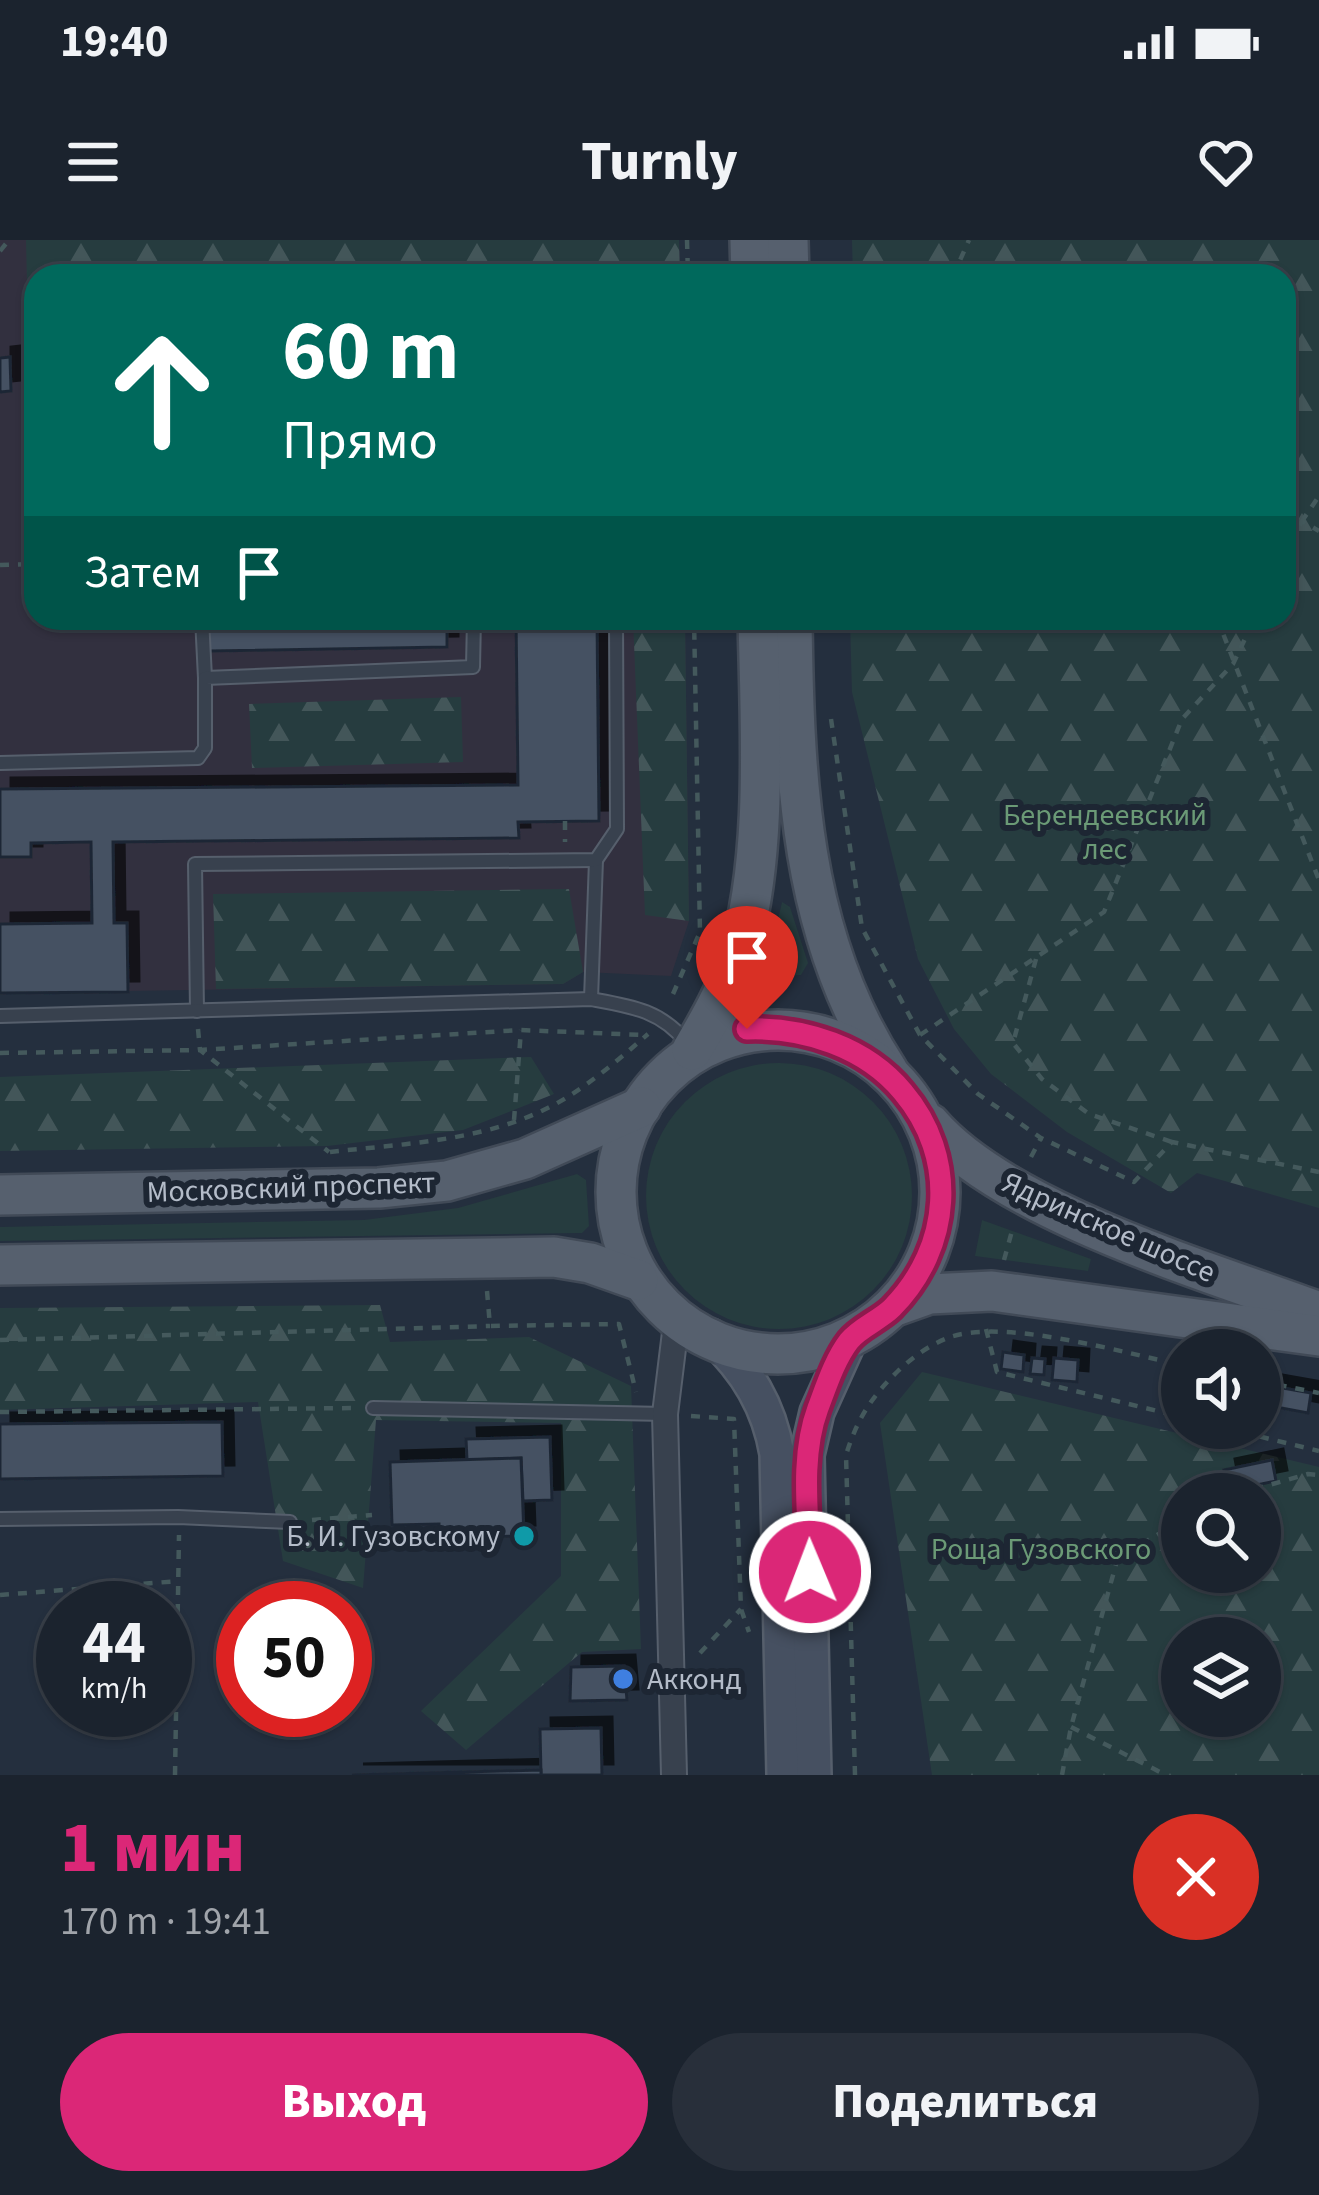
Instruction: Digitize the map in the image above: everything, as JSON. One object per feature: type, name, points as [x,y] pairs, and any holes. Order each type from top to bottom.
[{"type":"main road","points":[[758,630],[758,820],[745,930],[724,992],[692,1050],[640,1107],[619,1156],[614,1183],[624,1249],[638,1280],[731,1355],[759,1393],[772,1426],[777,1454],[784,1775]]},
{"type":"main road","points":[[711,1336],[770,1354],[811,1352],[850,1340],[895,1306],[929,1252],[943,1198],[941,1168],[908,1098],[865,1037],[843,990],[813,889],[799,802],[792,630]]},
{"type":"main road","points":[[692,1050],[747,1029],[803,1032],[866,1061],[908,1098]]},
{"type":"main road","name":"Ядринское шоссе","points":[[908,1098],[966,1158],[1022,1192],[1190,1265],[1319,1312]]},
{"type":"main road","name":"Московский проспект","points":[[0,1196],[379,1188],[447,1181],[524,1159],[640,1107]]},
{"type":"main road","points":[[0,1265],[554,1258],[590,1263],[638,1280]]},
{"type":"main road","name":"Ядринское шоссе","points":[[895,1306],[929,1294],[992,1291],[1319,1336]]},
{"type":"main road","points":[[814,1775],[807,1455],[817,1412],[850,1340]]},
{"type":"street","points":[[674,1775],[672,1415],[677,1316]]},
{"type":"lane","points":[[0,763],[198,758],[206,748],[203,630]]},
{"type":"lane","points":[[205,678],[473,667],[474,630]]},
{"type":"lane","points":[[591,999],[596,860],[617,829],[616,630]]},
{"type":"lane","points":[[197,1011],[195,864],[596,860]]},
{"type":"lane","points":[[0,1016],[591,999],[638,1007],[659,1016],[692,1050]]},
{"type":"lane","points":[[374,1408],[672,1415]]},
{"type":"lane","points":[[0,1520],[178,1517],[290,1522]]},
{"type":"path","points":[[0,250],[9,240]]},
{"type":"path","points":[[1296,533],[1319,496]]},
{"type":"path","points":[[1296,519],[1319,531]]},
{"type":"path","points":[[673,994],[700,932],[694,630]]},
{"type":"path","points":[[1221,630],[1319,880]]},
{"type":"path","points":[[920,1035],[1104,912],[1182,718],[1233,664],[1249,630]]},
{"type":"path","points":[[830,707],[862,928],[920,1035],[978,1094],[1041,1138],[1134,1182],[1172,1142]]},
{"type":"path","points":[[1036,959],[1012,1043],[1042,1079],[1089,1114],[1172,1142],[1319,1172]]},
{"type":"path","points":[[197,1011],[200,1050],[329,1152]]},
{"type":"path","points":[[514,1121],[521,1030]]},
{"type":"path","points":[[0,1053],[200,1050],[521,1030],[650,1032],[566,1098],[514,1121],[464,1137],[306,1153]]},
{"type":"path","points":[[1031,1157],[1041,1138]]},
{"type":"path","points":[[1004,1260],[1012,1231]]},
{"type":"path","points":[[486,1284],[490,1326]]},
{"type":"path","points":[[0,1340],[619,1324],[639,1405]]},
{"type":"path","points":[[986,1332],[997,1372],[1161,1413]]},
{"type":"path","points":[[855,1775],[846,1454],[854,1426],[873,1395],[912,1358],[948,1337],[986,1332],[1022,1333],[1161,1361]]},
{"type":"path","points":[[1281,1385],[1319,1393]]},
{"type":"path","points":[[0,1412],[374,1408]]},
{"type":"path","points":[[672,1415],[734,1419],[741,1609],[755,1652]]},
{"type":"path","points":[[1281,1442],[1319,1451]]},
{"type":"path","points":[[736,1454],[747,1454]]},
{"type":"path","points":[[1281,1482],[1319,1475]]},
{"type":"path","points":[[290,1522],[372,1515]]},
{"type":"path","points":[[176,1775],[178,1517]]},
{"type":"path","points":[[1062,1775],[1118,1557],[1161,1533]]},
{"type":"path","points":[[0,1595],[179,1580]]},
{"type":"path","points":[[1071,1727],[1166,1775]]},
{"type":"shaded area","points":[[0,240],[679,240],[680,264],[24,264],[24,630],[685,630],[689,921],[671,976],[583,972],[563,984],[0,993]]},
{"type":"green space","points":[[26,240],[679,240],[680,264],[27,264]]},
{"type":"green space","name":"Берендеевский лес","points":[[852,240],[1319,240],[1319,1208],[1197,1173],[1171,1193],[1067,1132],[991,1074],[954,1029],[918,959],[852,692],[850,630],[1296,630],[1296,264],[853,264]]},
{"type":"green space","points":[[633,630],[685,630],[689,921],[645,915]]},
{"type":"green space","points":[[461,697],[463,762],[252,768],[249,704]]},
{"type":"green space","points":[[569,889],[583,972],[563,984],[216,989],[213,894]]},
{"type":"green space","points":[[782,902],[790,907],[808,963],[801,975],[776,976],[767,969]]},
{"type":"green space","points":[[531,1057],[554,1094],[463,1130],[327,1146],[0,1151],[0,1077]]},
{"type":"green space","points":[[779,1063],[830,1073],[873,1102],[902,1145],[912,1196],[902,1247],[873,1290],[830,1319],[779,1329],[728,1319],[685,1290],[656,1247],[646,1196],[656,1145],[685,1102],[728,1073]]},
{"type":"green space","points":[[577,1174],[586,1180],[589,1226],[582,1233],[0,1241],[0,1227],[364,1220],[458,1208]]},
{"type":"green space","points":[[982,1220],[1091,1259],[1088,1271],[975,1256]]},
{"type":"green space","points":[[380,1305],[390,1342],[529,1337],[631,1386],[641,1649],[582,1652],[466,1750],[421,1711],[561,1576],[561,1423],[376,1420],[364,1581],[342,1581],[283,1561],[258,1402],[0,1410],[0,1308]]},
{"type":"green space","name":"Роща Гузовского","points":[[922,1372],[1161,1429],[1161,1449],[1244,1449],[1319,1467],[1319,1775],[932,1775],[880,1423]]},
{"type":"building","points":[[10,357],[11,391],[0,392],[0,358]]},
{"type":"building","points":[[208,630],[447,630],[447,647],[208,651]]},
{"type":"building","points":[[516,630],[597,630],[599,821],[518,822],[519,838],[113,842],[114,923],[127,923],[128,992],[0,993],[0,924],[92,923],[91,842],[31,843],[31,857],[0,857],[0,789],[518,785]]},
{"type":"building","points":[[1003,1352],[1024,1355],[1023,1372],[1001,1369]]},
{"type":"building","points":[[1032,1358],[1045,1359],[1044,1375],[1030,1374]]},
{"type":"building","points":[[1054,1358],[1078,1360],[1077,1382],[1052,1380]]},
{"type":"building","points":[[1281,1388],[1311,1393],[1308,1413],[1281,1408]]},
{"type":"building","points":[[222,1422],[223,1476],[0,1479],[0,1424]]},
{"type":"building","points":[[550,1437],[552,1500],[523,1501],[521,1458],[467,1460],[466,1439]]},
{"type":"building","points":[[521,1458],[524,1536],[439,1538],[439,1524],[392,1525],[390,1462]]},
{"type":"building","points":[[1272,1460],[1274,1473],[1225,1473]]},
{"type":"building","points":[[624,1666],[627,1700],[570,1701],[571,1667]]},
{"type":"building","points":[[601,1728],[602,1775],[541,1775],[540,1729]]},
{"type":"building","points":[[541,1770],[541,1775],[352,1775]]},
{"type":"place","name":"Б. И. Гузовскому","points":[[524,1536]]},
{"type":"place","name":"Акконд","points":[[623,1679]]},
{"type":"route","points":[[747,1029],[803,1032],[866,1061],[897,1085],[919,1111],[941,1168],[938,1225],[916,1278],[895,1306],[850,1340],[817,1412],[807,1455],[810,1572]]}]
